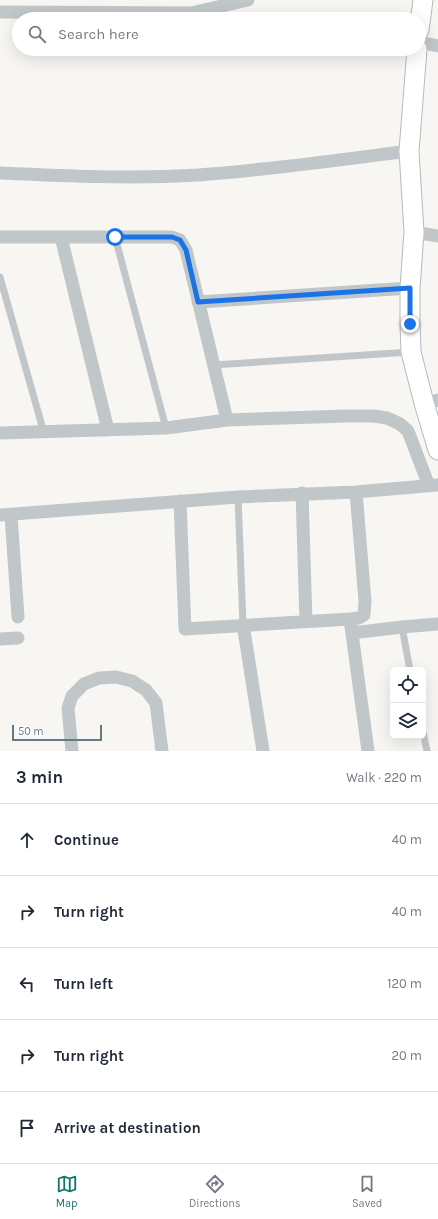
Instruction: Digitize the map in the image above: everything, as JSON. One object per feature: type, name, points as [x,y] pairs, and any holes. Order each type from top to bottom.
[{"type":"street","points":[[195,12],[248,0]]},
{"type":"street","points":[[421,12],[423,0]]},
{"type":"street","points":[[0,12],[12,12]]},
{"type":"street","points":[[426,43],[438,46]]},
{"type":"street","points":[[416,56],[409,151],[414,232],[410,288],[412,352],[431,402],[438,450]]},
{"type":"street","points":[[0,173],[61,176],[197,175],[409,151]]},
{"type":"street","points":[[414,232],[438,236]]},
{"type":"street","points":[[0,237],[172,237],[180,240],[186,250],[213,365],[228,420]]},
{"type":"street","points":[[61,237],[108,430]]},
{"type":"street","points":[[198,302],[410,288]]},
{"type":"street","points":[[0,433],[44,433],[166,428],[228,420],[374,416],[387,418],[400,424],[408,431],[434,486],[356,492],[302,493],[238,497],[5,515],[18,617]]},
{"type":"street","points":[[180,501],[185,628],[350,619],[360,618],[364,615],[365,610],[356,492]]},
{"type":"street","points":[[302,493],[306,621]]},
{"type":"street","points":[[350,619],[368,751]]},
{"type":"street","points":[[242,624],[263,751]]},
{"type":"street","points":[[352,633],[438,624]]},
{"type":"street","points":[[0,639],[18,638]]},
{"type":"street","points":[[72,751],[68,708],[72,696],[84,684],[99,678],[116,677],[132,681],[146,690],[156,703],[162,751]]},
{"type":"lane","points":[[115,237],[166,428]]},
{"type":"lane","points":[[0,276],[44,433]]},
{"type":"lane","points":[[213,365],[412,352]]},
{"type":"lane","points":[[238,497],[242,624]]},
{"type":"lane","points":[[402,627],[409,667]]},
{"type":"lane","points":[[424,739],[427,751]]},
{"type":"route","points":[[115,237],[172,237],[180,240],[186,250],[198,302],[410,288],[410,324]]}]
